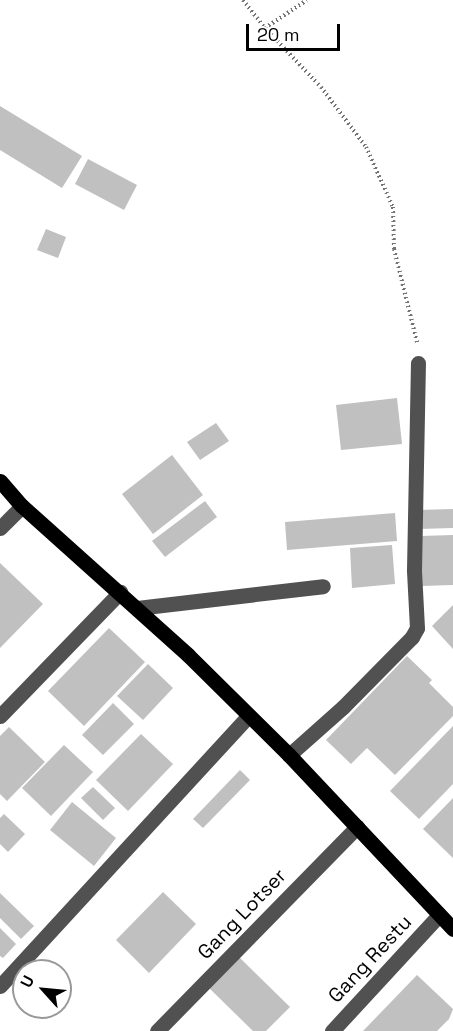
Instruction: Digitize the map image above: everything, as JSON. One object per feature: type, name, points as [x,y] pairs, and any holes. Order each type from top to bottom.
[{"type":"main road","points":[[0,481],[22,506],[188,655],[289,755],[453,928]]},
{"type":"street","points":[[289,755],[343,707],[412,637],[417,628],[414,570],[418,363]]},
{"type":"street","points":[[0,528],[22,506]]},
{"type":"street","points":[[137,608],[323,586]]},
{"type":"street","points":[[0,716],[120,592]]},
{"type":"street","points":[[0,986],[248,716]]},
{"type":"street","name":"Gang Lotser","points":[[157,1031],[357,827]]},
{"type":"street","name":"Gang Restu","points":[[332,1031],[439,915]]},
{"type":"path","points":[[243,0],[265,28],[321,87],[366,147],[393,207],[394,249],[417,336],[418,363]]},
{"type":"path","points":[[265,28],[306,0]]},
{"type":"building","points":[[0,106],[82,156],[62,188],[0,150]]},
{"type":"building","points":[[88,159],[137,185],[124,210],[75,184]]},
{"type":"building","points":[[46,229],[66,237],[58,258],[37,250]]},
{"type":"building","points":[[397,398],[402,444],[341,450],[336,405]]},
{"type":"building","points":[[216,423],[229,441],[200,460],[187,442]]},
{"type":"building","points":[[172,455],[203,495],[153,534],[122,494]]},
{"type":"building","points":[[205,501],[217,517],[165,557],[152,541]]},
{"type":"building","points":[[453,509],[453,528],[418,529],[417,510]]},
{"type":"building","points":[[395,513],[397,541],[287,550],[285,522]]},
{"type":"building","points":[[453,535],[453,585],[422,586],[420,536]]},
{"type":"building","points":[[392,545],[395,584],[352,588],[350,548]]},
{"type":"building","points":[[0,563],[43,604],[0,648]]},
{"type":"building","points":[[453,605],[453,649],[432,626]]},
{"type":"building","points":[[109,628],[145,662],[84,726],[48,691]]},
{"type":"building","points":[[407,656],[432,680],[429,683],[453,707],[453,716],[395,775],[367,748],[351,764],[326,740]]},
{"type":"building","points":[[148,664],[173,688],[143,720],[117,696]]},
{"type":"building","points":[[113,703],[134,724],[103,755],[82,735]]},
{"type":"building","points":[[453,726],[453,784],[419,819],[390,791]]},
{"type":"building","points":[[9,727],[45,762],[7,801],[0,794],[0,736]]},
{"type":"building","points":[[141,734],[173,764],[128,811],[96,780]]},
{"type":"building","points":[[64,745],[93,772],[51,816],[22,788]]},
{"type":"building","points":[[240,770],[250,780],[203,828],[193,819]]},
{"type":"building","points":[[93,787],[115,808],[103,820],[81,798]]},
{"type":"building","points":[[453,798],[453,858],[423,829]]},
{"type":"building","points":[[72,802],[116,838],[94,866],[50,830]]},
{"type":"building","points":[[4,814],[25,834],[8,852],[0,844],[0,818]]},
{"type":"building","points":[[163,892],[196,924],[149,973],[116,940]]},
{"type":"building","points":[[0,893],[34,926],[21,939],[0,918]]},
{"type":"building","points":[[0,928],[16,944],[3,958],[0,956]]},
{"type":"building","points":[[237,955],[290,1007],[266,1031],[253,1031],[207,986]]},
{"type":"building","points":[[417,975],[453,1009],[449,1019],[437,1031],[363,1031]]}]
